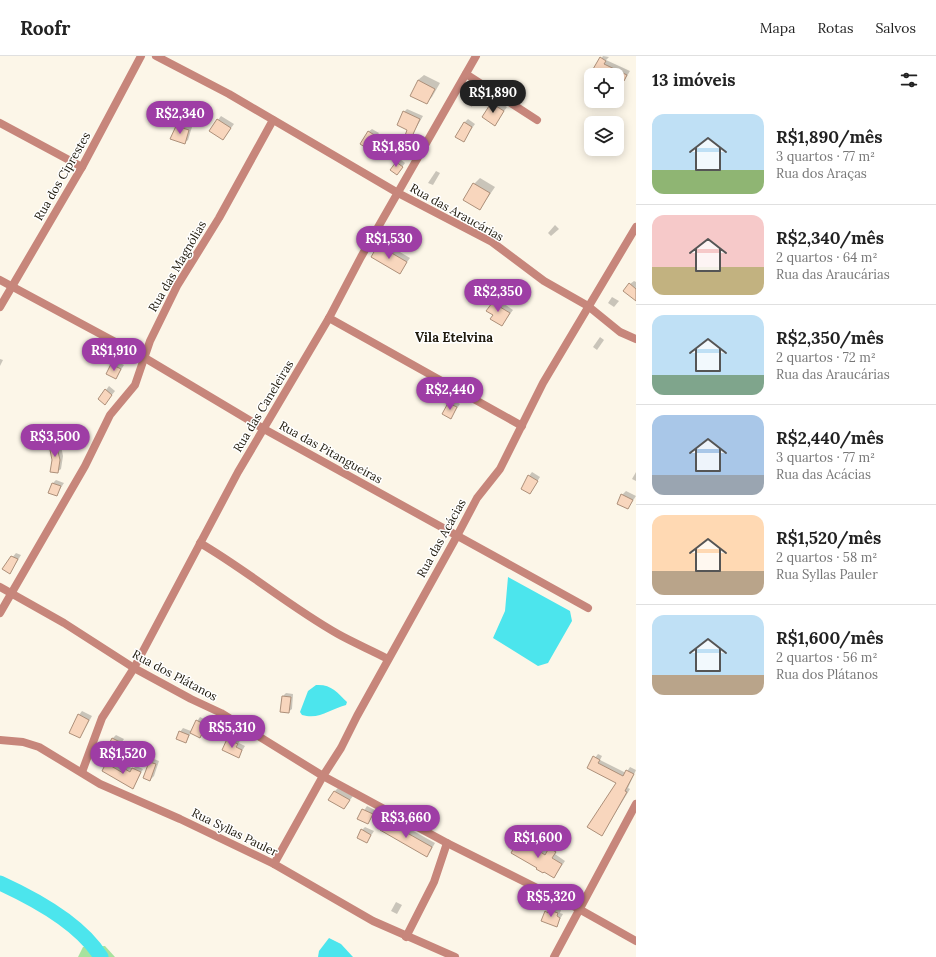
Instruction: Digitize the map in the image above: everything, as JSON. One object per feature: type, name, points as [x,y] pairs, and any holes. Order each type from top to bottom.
[{"type":"street","name":"Rua dos Ciprestes","points":[[0,307],[82,167],[141,56]]},
{"type":"street","name":"Rua das Araucárias","points":[[156,56],[229,94],[398,193],[492,242],[544,280],[588,306],[620,332],[636,339]]},
{"type":"street","name":"Rua das Caneleiras","points":[[82,772],[102,718],[134,668],[238,472],[329,318],[476,56]]},
{"type":"street","points":[[466,74],[537,120]]},
{"type":"street","name":"Rua das Magnólias","points":[[0,613],[85,466],[110,415],[135,385],[150,341],[177,286],[219,218],[273,120]]},
{"type":"street","points":[[0,123],[82,167]]},
{"type":"street","name":"Rua das Acácias","points":[[274,864],[323,776],[341,748],[388,658],[477,498],[500,469],[543,383],[636,227]]},
{"type":"street","name":"Rua das Pitangueiras","points":[[0,280],[145,358],[264,429],[588,608]]},
{"type":"street","points":[[329,318],[522,426]]},
{"type":"street","points":[[200,543],[234,563],[286,600],[338,633],[388,658]]},
{"type":"street","name":"Rua dos Plátanos","points":[[0,587],[64,623],[134,668],[191,699],[222,713],[323,776],[447,843],[579,909],[636,941]]},
{"type":"street","name":"Rua Syllas Pauler","points":[[0,740],[23,742],[39,748],[120,794],[180,819],[274,864],[337,902],[406,937],[455,957]]},
{"type":"street","points":[[554,957],[636,804]]},
{"type":"street","points":[[406,937],[434,882],[447,843]]},
{"type":"green space","points":[[105,946],[115,957],[78,957],[83,947]]},
{"type":"water","points":[[508,577],[570,611],[572,621],[548,663],[538,666],[493,638],[505,611]]},
{"type":"water","points":[[316,685],[326,686],[333,689],[347,702],[346,705],[320,715],[302,715],[300,712],[308,691]]},
{"type":"water","points":[[329,938],[341,944],[353,957],[318,957],[319,951]]},
{"type":"building","points":[[600,57],[606,61],[604,64],[612,68],[594,68]]},
{"type":"building","points":[[624,74],[627,75],[624,81]]},
{"type":"building","points":[[418,80],[435,89],[427,104],[410,96]]},
{"type":"building","points":[[471,93],[478,97],[472,106],[466,103]]},
{"type":"building","points":[[491,103],[504,111],[495,126],[482,117]]},
{"type":"building","points":[[403,111],[420,119],[409,143],[403,141],[407,130],[397,125]]},
{"type":"building","points":[[217,119],[231,128],[223,140],[209,131]]},
{"type":"building","points":[[464,122],[472,127],[464,142],[455,137]]},
{"type":"building","points":[[176,126],[189,130],[185,144],[170,139]]},
{"type":"building","points":[[368,131],[376,136],[368,149],[360,144]]},
{"type":"building","points":[[396,162],[403,167],[397,175],[390,170]]},
{"type":"building","points":[[473,183],[490,193],[480,210],[463,200]]},
{"type":"building","points":[[378,245],[407,262],[400,274],[371,257]]},
{"type":"building","points":[[629,283],[636,289],[636,301],[623,291]]},
{"type":"building","points":[[495,299],[502,304],[500,307],[510,313],[502,326],[490,319],[493,315],[486,311]]},
{"type":"building","points":[[111,364],[121,369],[116,379],[106,374]]},
{"type":"building","points":[[105,389],[112,395],[105,405],[98,399]]},
{"type":"building","points":[[448,403],[457,407],[451,419],[442,414]]},
{"type":"building","points":[[56,443],[60,460],[58,473],[50,472],[52,460],[49,445]]},
{"type":"building","points":[[528,475],[538,481],[530,494],[521,489]]},
{"type":"building","points":[[52,483],[61,486],[57,496],[48,493]]},
{"type":"building","points":[[621,494],[633,500],[628,509],[617,504]]},
{"type":"building","points":[[11,556],[18,559],[10,574],[2,569]]},
{"type":"building","points":[[282,696],[291,697],[289,713],[280,712]]},
{"type":"building","points":[[78,714],[89,720],[80,738],[69,733]]},
{"type":"building","points":[[196,720],[206,725],[200,738],[190,733]]},
{"type":"building","points":[[179,731],[189,735],[186,743],[176,739]]},
{"type":"building","points":[[112,738],[122,743],[116,754],[109,750],[112,746],[109,744]]},
{"type":"building","points":[[227,739],[238,744],[236,747],[242,750],[239,758],[222,750]]},
{"type":"building","points":[[593,756],[600,760],[598,763],[623,776],[626,770],[634,774],[625,791],[627,792],[602,836],[587,827],[616,783],[587,768]]},
{"type":"building","points":[[149,762],[156,764],[150,781],[143,778]]},
{"type":"building","points":[[106,763],[123,773],[125,769],[130,772],[132,768],[141,772],[133,789],[102,771]]},
{"type":"building","points":[[334,791],[350,800],[344,809],[328,800]]},
{"type":"building","points":[[362,809],[373,814],[368,824],[357,819]]},
{"type":"building","points":[[386,821],[432,847],[427,857],[380,830]]},
{"type":"building","points":[[361,829],[371,835],[367,843],[357,838]]},
{"type":"building","points":[[527,843],[545,855],[549,848],[556,852],[552,858],[562,864],[554,878],[536,869],[537,868],[511,853],[516,844],[524,848]]},
{"type":"building","points":[[549,910],[558,913],[557,916],[560,918],[557,927],[541,921],[545,911],[548,913]]},
{"type":"waterway","points":[[0,883],[42,905],[69,923],[82,934],[101,957]]},
{"type":"district","name":"Vila Etelvina","points":[[454,337]]}]
